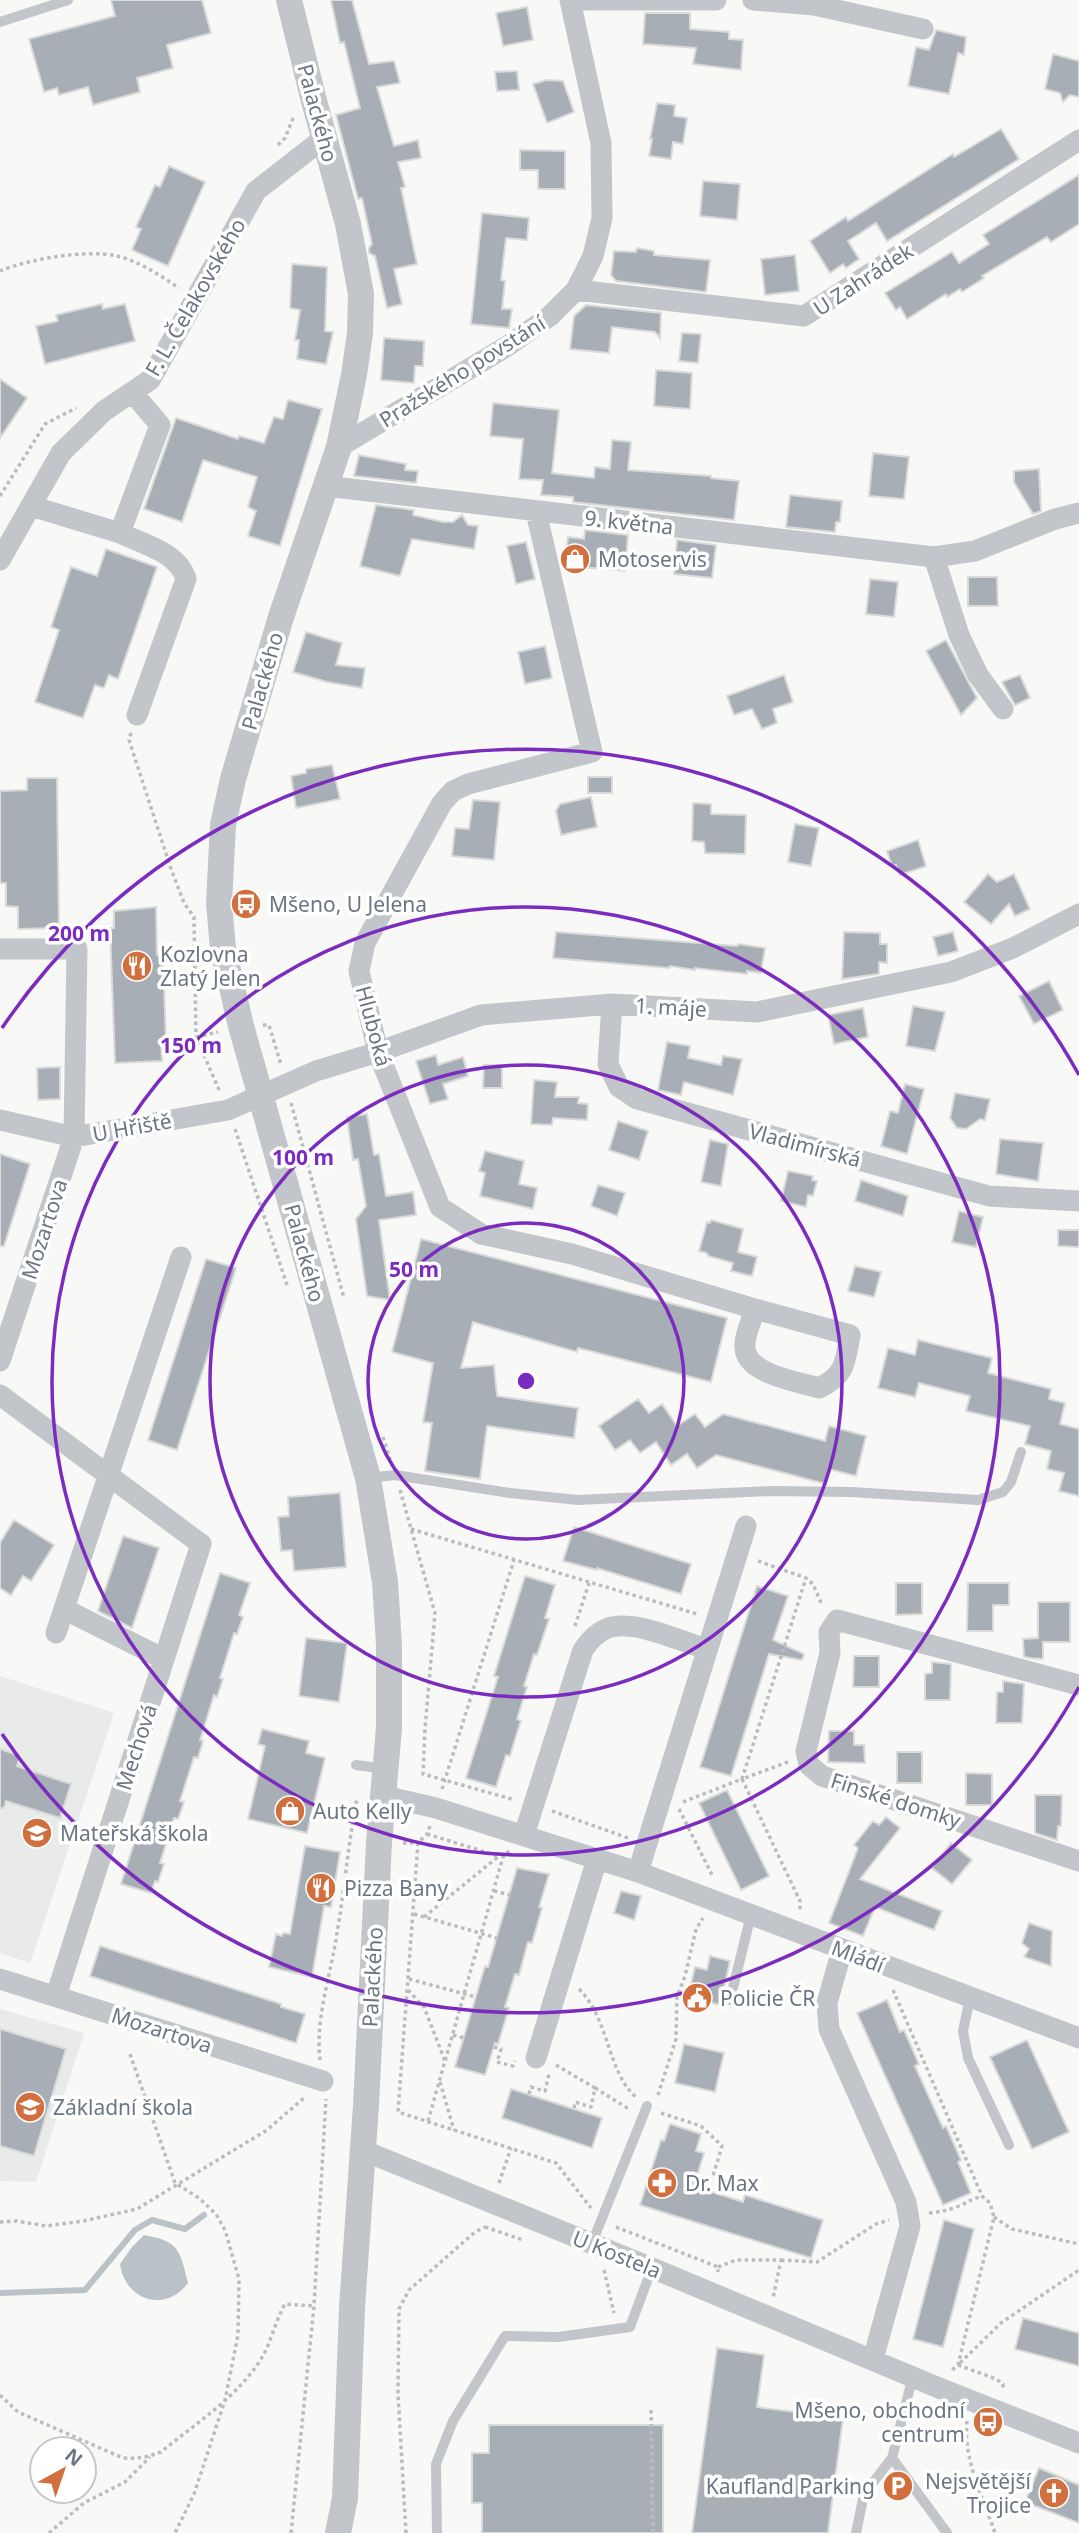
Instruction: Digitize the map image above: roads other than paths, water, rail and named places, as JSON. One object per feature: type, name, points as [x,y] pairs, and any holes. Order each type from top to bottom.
[{"type":"street","name":"Palackého","points":[[289,0],[348,224],[361,294],[360,333],[339,447],[281,617],[233,779],[223,825],[219,904],[223,949],[241,1026],[368,1478],[386,1595],[389,1659],[369,1767],[384,1796],[352,2308],[345,2498],[338,2533]]},
{"type":"street","name":"Pražského povstání","points":[[339,447],[509,345],[550,316],[576,290],[593,256],[601,218],[601,143],[570,0],[716,0]]},
{"type":"street","points":[[753,0],[814,5],[923,29]]},
{"type":"street","name":"F. L. Čelakovského","points":[[0,560],[61,453],[104,411],[150,380],[256,191],[324,138]]},
{"type":"street","name":"U Zahrádek","points":[[576,290],[804,316],[1079,140]]},
{"type":"street","points":[[120,533],[160,425],[132,392]]},
{"type":"street","name":"9. května","points":[[325,486],[934,557],[975,551],[1055,519],[1079,513]]},
{"type":"street","points":[[31,506],[120,533],[172,558],[183,569],[186,579],[137,715]]},
{"type":"street","name":"Hluboká","points":[[536,512],[592,752],[468,784],[453,791],[442,803],[365,943],[359,971],[378,1052],[440,1207],[481,1234],[572,1254],[850,1335],[844,1367],[834,1381],[819,1388],[762,1371],[750,1362],[744,1348],[755,1309]]},
{"type":"street","points":[[934,557],[959,635],[978,675],[1003,709]]},
{"type":"street","name":"1. máje","points":[[262,1095],[316,1071],[481,1015],[612,1004],[757,1012],[951,972],[1013,948],[1079,914]]},
{"type":"street","name":"Mozartova","points":[[0,949],[77,948],[74,1137],[0,1361]]},
{"type":"street","name":"Vladimírská","points":[[612,1004],[608,1064],[619,1087],[637,1100],[989,1196],[1079,1201]]},
{"type":"street","name":"U Hřiště","points":[[0,1120],[74,1137],[228,1110],[262,1095]]},
{"type":"street","points":[[56,1633],[181,1257]]},
{"type":"street","name":"Mechová","points":[[0,1395],[201,1544],[55,1996]]},
{"type":"street","points":[[638,1872],[746,1526]]},
{"type":"street","points":[[64,1609],[164,1659]]},
{"type":"street","name":"Finské domky","points":[[1076,1681],[837,1620],[829,1632],[830,1653],[811,1727],[807,1755],[809,1765],[822,1776],[1079,1861]]},
{"type":"street","points":[[519,1840],[534,1805],[583,1650],[592,1638],[608,1629],[624,1626],[642,1628],[706,1649]]},
{"type":"street","name":"Mládí","points":[[384,1796],[436,1808],[519,1840],[638,1872],[1079,2038]]},
{"type":"street","points":[[536,2058],[597,1859]]},
{"type":"street","points":[[842,1950],[827,2003],[829,2029],[905,2202],[916,2214],[910,2226],[873,2359]]},
{"type":"street","name":"Mozartova","points":[[0,1979],[323,2081]]},
{"type":"street","name":"U Kostela","points":[[362,2150],[1079,2443]]},
{"type":"lane","points":[[0,22],[68,0]]},
{"type":"lane","points":[[368,1478],[396,1475],[510,1493],[578,1500],[771,1491],[851,1492],[978,1500],[1003,1492],[1011,1482],[1021,1452]]},
{"type":"lane","points":[[730,2000],[751,1915]]},
{"type":"lane","points":[[970,1998],[963,2031],[968,2058],[1009,2145]]},
{"type":"lane","points":[[592,2243],[645,2112]]},
{"type":"lane","points":[[437,2533],[436,2464],[453,2421],[505,2336],[558,2337],[630,2327],[652,2268]]},
{"type":"lane","points":[[856,2533],[864,2494],[892,2458],[913,2376]]},
{"type":"lane","points":[[892,2458],[947,2533]]},
{"type":"waterway","points":[[0,2293],[85,2290],[135,2230],[152,2220],[185,2229],[204,2215]]},
{"type":"place","name":"Motoservis","points":[[575,559]]},
{"type":"place","name":"Mšeno, U Jelena","points":[[246,904]]},
{"type":"place","name":"Kozlovna Zlatý Jelen","points":[[137,966]]},
{"type":"place","name":"Auto Kelly","points":[[290,1811]]},
{"type":"place","name":"Mateřská škola","points":[[37,1833]]},
{"type":"place","name":"Pizza Bany","points":[[321,1888]]},
{"type":"place","name":"Policie ČR","points":[[697,1998]]},
{"type":"place","name":"Základní škola","points":[[30,2107]]},
{"type":"place","name":"Dr. Max","points":[[662,2183]]},
{"type":"place","name":"Mšeno, obchodní centrum","points":[[988,2422]]},
{"type":"place","name":"Kaufland Parking","points":[[898,2486]]},
{"type":"place","name":"Nejsvětější Trojice","points":[[1054,2493]]}]
